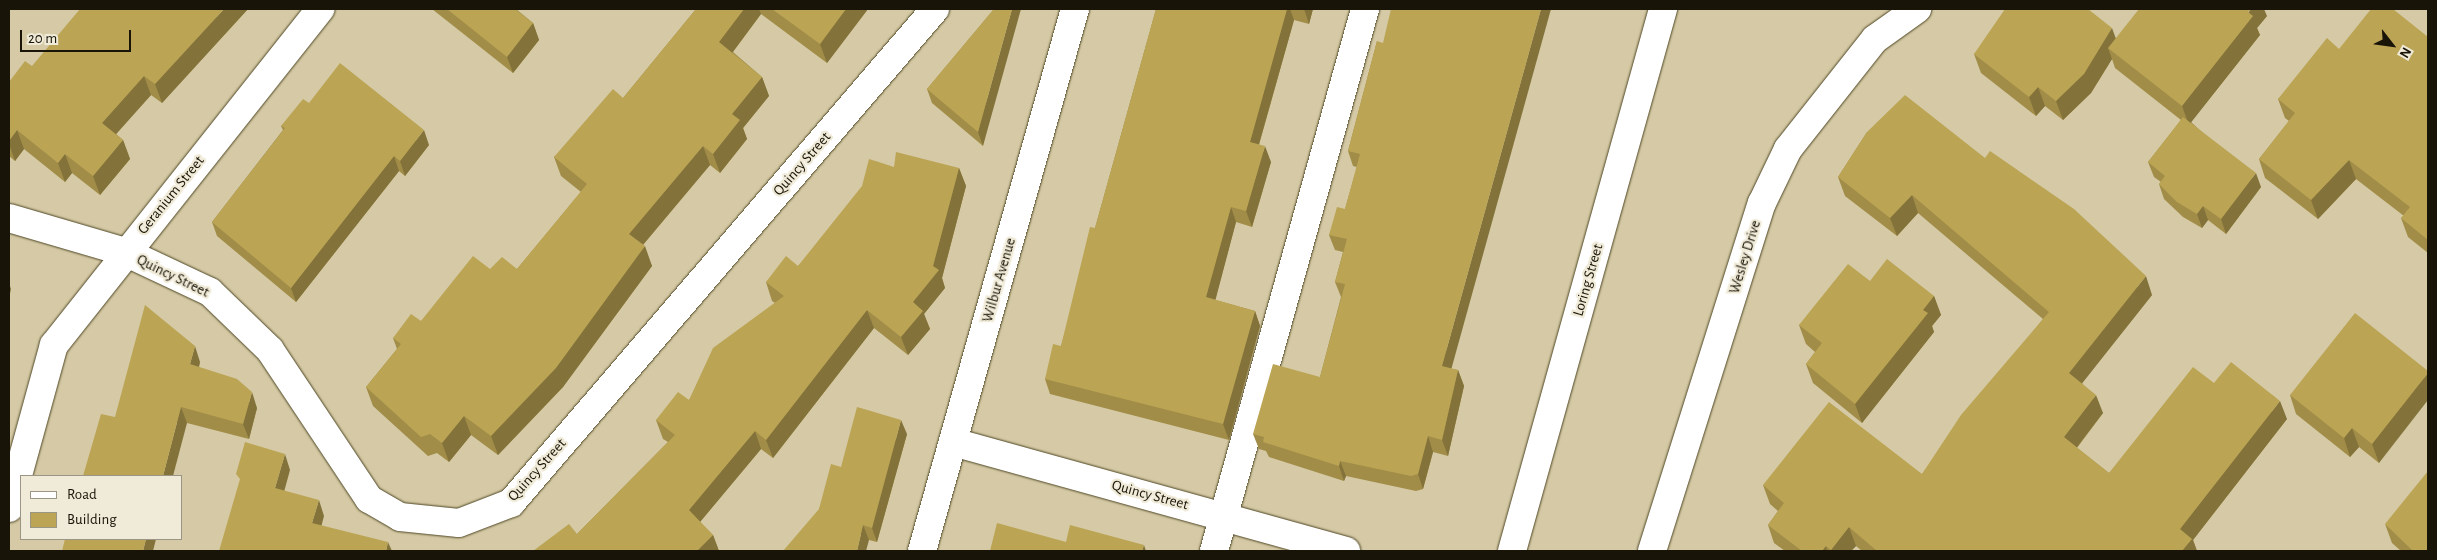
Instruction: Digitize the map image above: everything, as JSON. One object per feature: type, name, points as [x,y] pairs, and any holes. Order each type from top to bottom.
[{"type":"street","name":"Geranium Street","points":[[9,508],[54,345],[125,252],[320,9]]},
{"type":"street","name":"Quincy Street","points":[[9,218],[125,252],[210,292],[270,350],[370,499],[400,517],[459,523],[511,503],[935,9]]},
{"type":"street","name":"Wilbur Avenue","points":[[922,551],[1075,9]]},
{"type":"street","points":[[1214,551],[1222,514],[1365,9]]},
{"type":"street","name":"Loring Street","points":[[1512,551],[1663,9]]},
{"type":"street","name":"Wesley Drive","points":[[1652,551],[1762,203],[1788,149],[1875,39],[1917,9]]},
{"type":"street","name":"Quincy Street","points":[[953,442],[1222,514],[1346,551]]},
{"type":"building","points":[[80,9],[224,9],[155,84],[144,76],[102,123],[123,140],[93,176],[65,154],[58,163],[17,130],[9,141],[9,82],[25,61],[32,66]]},
{"type":"building","points":[[447,9],[515,9],[533,23],[507,57]]},
{"type":"building","points":[[696,9],[744,9],[719,42],[762,77],[732,114],[740,120],[713,154],[703,146],[629,234],[645,246],[556,368],[491,436],[464,416],[442,443],[430,434],[421,437],[366,387],[401,344],[393,338],[411,314],[421,321],[473,256],[490,269],[502,257],[517,269],[587,184],[554,157],[613,89],[623,98]]},
{"type":"building","points":[[772,9],[846,9],[820,44]]},
{"type":"building","points":[[994,9],[1012,9],[978,132],[927,89]]},
{"type":"building","points":[[1156,9],[1287,9],[1250,142],[1265,146],[1246,211],[1231,207],[1206,297],[1255,311],[1223,424],[1045,379],[1053,344],[1061,346],[1090,227],[1095,228]]},
{"type":"building","points":[[1391,9],[1541,9],[1442,366],[1458,370],[1442,440],[1428,436],[1418,474],[1411,476],[1340,461],[1339,466],[1263,442],[1264,437],[1253,434],[1273,364],[1320,377],[1345,284],[1335,282],[1347,239],[1329,235],[1337,207],[1345,209],[1360,154],[1348,151],[1377,41],[1383,43]]},
{"type":"building","points":[[2005,9],[2088,9],[2112,28],[2084,74],[2056,101],[2038,87],[2029,97],[1974,54]]},
{"type":"building","points":[[2139,9],[2251,9],[2248,12],[2253,16],[2182,106],[2108,48]]},
{"type":"building","points":[[2371,9],[2393,9],[2428,37],[2428,240],[2401,218],[2410,207],[2349,160],[2311,200],[2259,159],[2295,113],[2278,99],[2327,38],[2339,49]]},
{"type":"building","points":[[340,63],[424,130],[400,161],[394,156],[291,288],[212,222],[285,128],[281,126],[303,99],[309,103]]},
{"type":"building","points":[[1905,95],[1985,158],[1990,151],[2074,209],[2146,276],[2069,373],[2096,395],[2064,437],[2109,473],[2193,367],[2214,383],[2231,362],[2280,401],[2180,529],[2192,539],[2182,551],[1877,551],[1849,527],[1831,550],[1826,546],[1822,551],[1802,551],[1768,525],[1784,503],[1763,485],[1829,402],[1922,474],[1961,415],[2049,312],[1912,195],[1890,218],[1838,177],[1867,132]]},
{"type":"building","points":[[2183,117],[2256,173],[2221,219],[2203,206],[2197,214],[2177,202],[2159,184],[2165,176],[2148,162]]},
{"type":"building","points":[[896,152],[959,168],[933,266],[939,270],[913,302],[923,311],[901,337],[867,310],[766,440],[755,431],[689,510],[713,535],[697,551],[533,551],[569,524],[577,534],[675,435],[656,420],[678,392],[689,400],[713,348],[784,296],[766,282],[786,256],[798,266],[862,186],[869,159],[894,167]]},
{"type":"building","points":[[1887,259],[1934,296],[1923,310],[1928,313],[1855,404],[1806,364],[1822,343],[1799,325],[1848,264],[1870,281]]},
{"type":"building","points":[[145,305],[195,346],[190,364],[237,379],[252,392],[243,424],[181,407],[163,475],[83,475],[101,414],[115,417]]},
{"type":"building","points":[[2355,313],[2428,371],[2372,444],[2352,428],[2344,438],[2290,395]]},
{"type":"building","points":[[857,407],[901,420],[872,528],[863,525],[857,551],[783,551],[819,509],[831,464],[841,467]]},
{"type":"building","points":[[245,442],[285,454],[275,488],[319,500],[312,523],[388,542],[386,551],[219,551],[240,479],[236,474]]},
{"type":"building","points":[[2428,471],[2428,551],[2413,551],[2385,524]]},
{"type":"building","points":[[997,523],[1066,542],[1070,525],[1144,545],[1142,551],[990,551]]},
{"type":"building","points":[[65,540],[146,540],[143,551],[62,551]]}]
